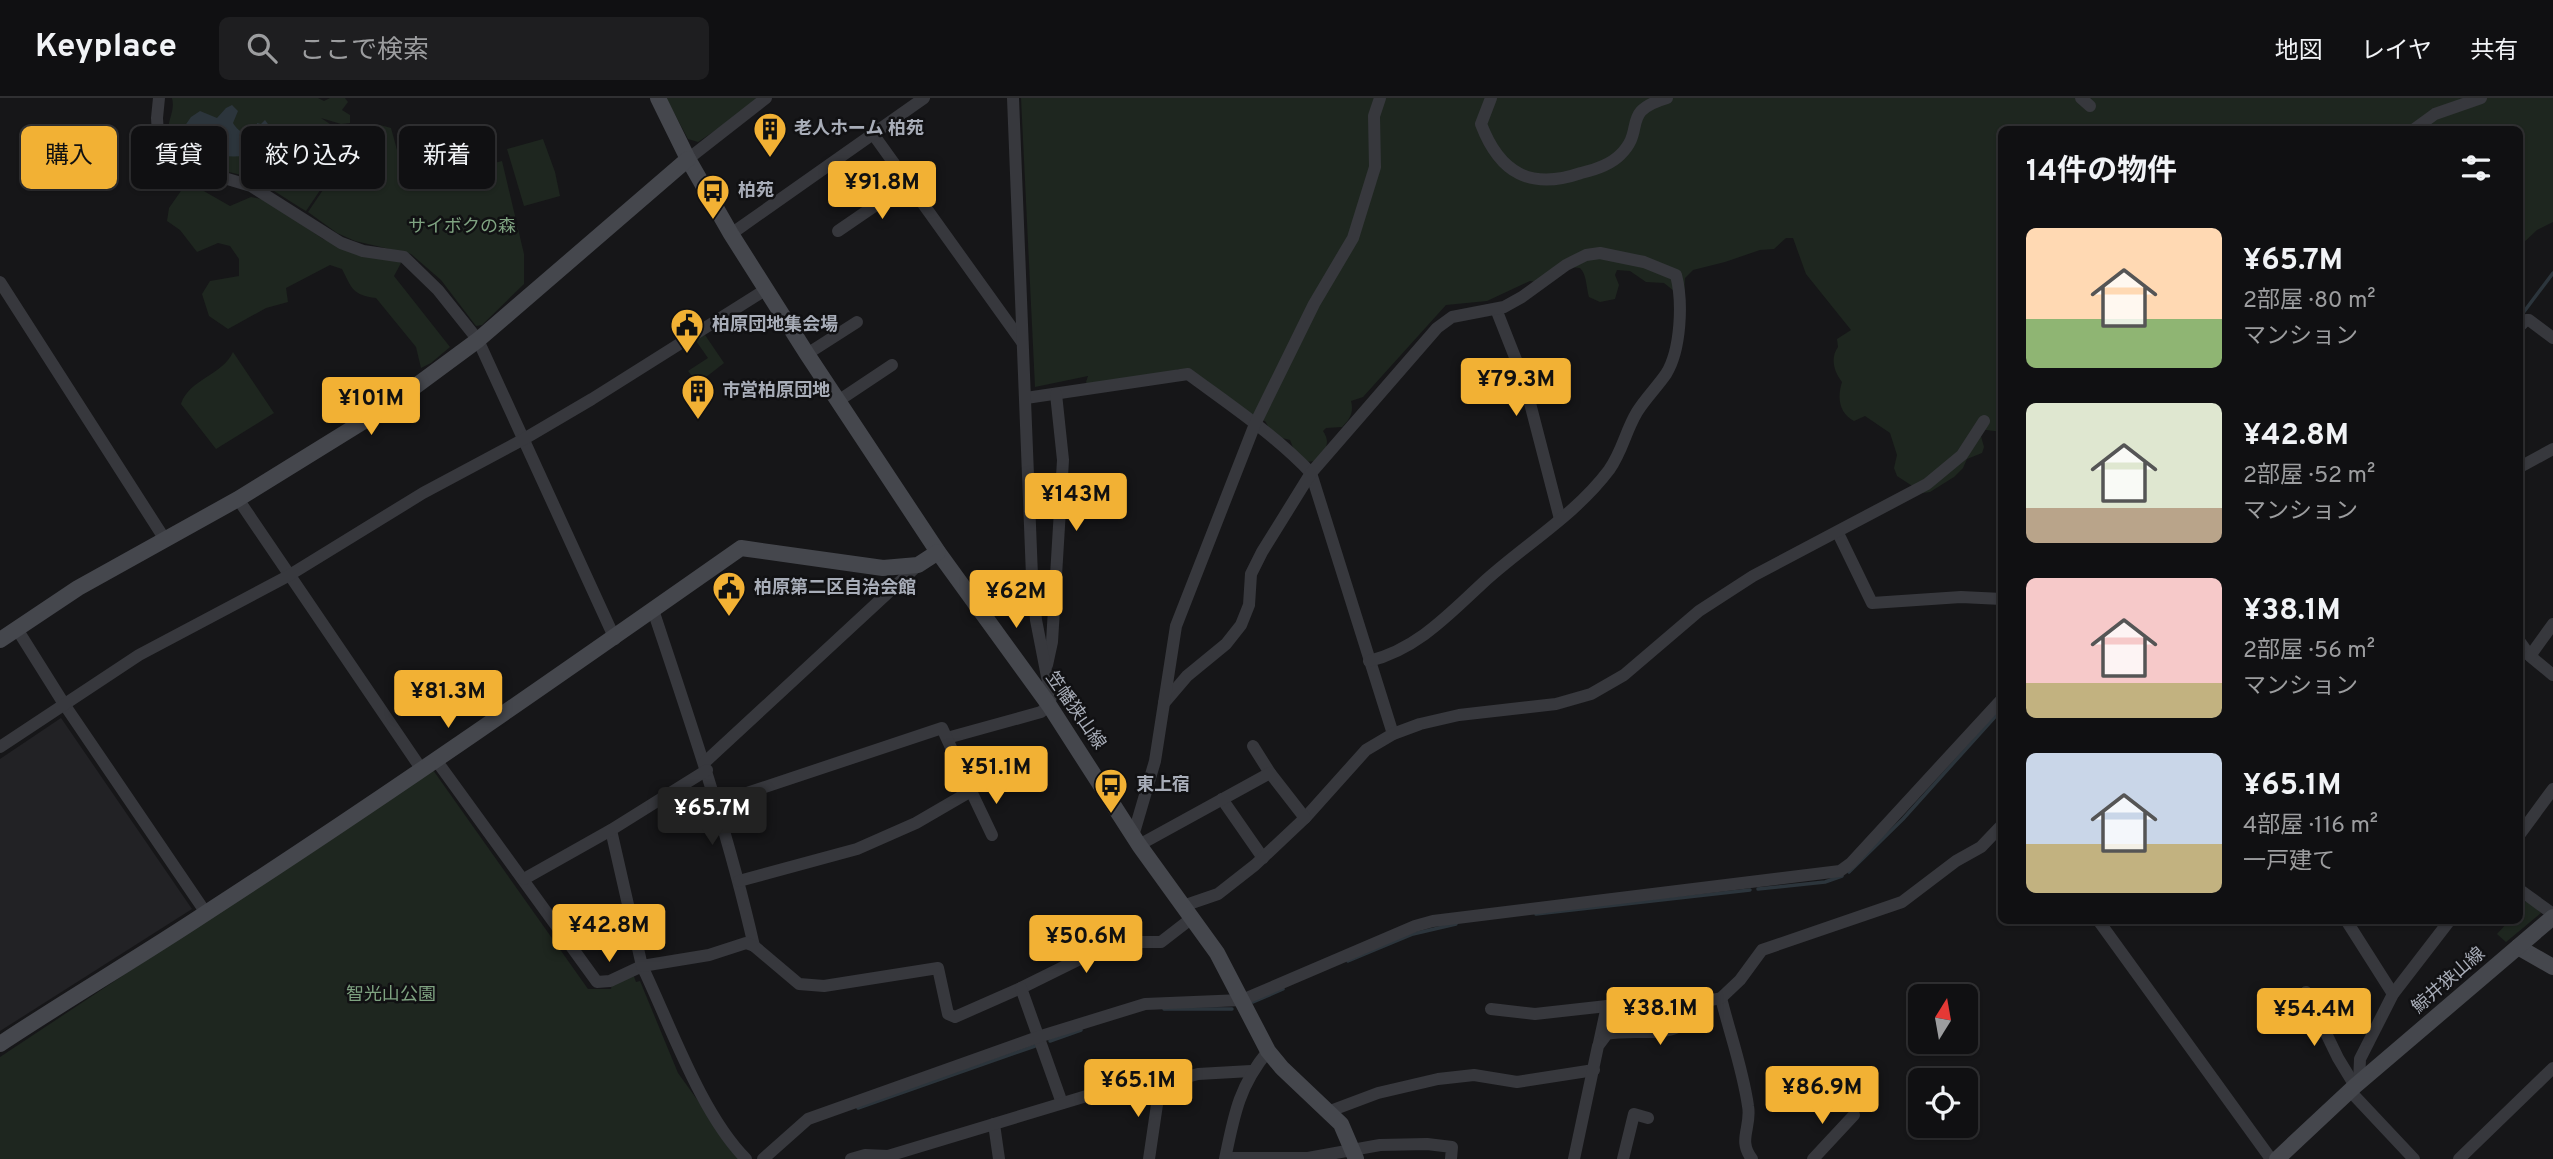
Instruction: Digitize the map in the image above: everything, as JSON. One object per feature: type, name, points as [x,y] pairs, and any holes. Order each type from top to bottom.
[{"type":"street","points":[[159,98],[156,118],[158,134],[165,149],[178,160],[194,169],[251,186],[341,243],[363,251],[404,257],[438,290],[478,340],[615,639]]},
{"type":"street","name":"笠幡狭山線","points":[[658,98],[688,159],[731,234],[838,401],[938,552],[1049,705],[1136,840],[1217,953],[1268,1051],[1282,1068],[1341,1124],[1355,1154]]},
{"type":"street","points":[[0,640],[78,588],[238,499],[390,405],[478,340],[688,159],[766,98]]},
{"type":"street","points":[[731,234],[924,98]]},
{"type":"street","points":[[947,738],[1041,712],[1049,705],[1051,688],[1035,620],[1013,98]]},
{"type":"street","points":[[1136,840],[1155,761],[1176,625],[1255,424],[1314,304],[1353,238],[1375,167],[1374,116],[1380,98]]},
{"type":"street","points":[[1491,98],[1481,124],[1490,146],[1511,167],[1528,178],[1542,181],[1557,181],[1586,172],[1620,155],[1633,134],[1637,116],[1642,108],[1667,98]]},
{"type":"street","points":[[2418,126],[2435,114],[2481,98]]},
{"type":"street","points":[[873,134],[1022,343]]},
{"type":"street","points":[[838,230],[908,183]]},
{"type":"street","points":[[1164,703],[1187,677],[1226,644],[1241,625],[1249,605],[1251,574],[1311,473],[1437,328],[1452,317],[1496,309],[1522,297],[1566,265],[1586,255],[1600,253],[1633,260],[1676,275],[1678,335],[1674,356],[1669,368],[1637,412],[1622,450],[1612,465],[1560,520],[1494,573],[1426,635],[1399,652],[1369,661]]},
{"type":"street","points":[[0,282],[164,538]]},
{"type":"street","points":[[0,747],[139,656],[288,576],[423,493],[524,439],[765,290]]},
{"type":"street","points":[[1496,309],[1524,380],[1560,520]]},
{"type":"street","points":[[2523,323],[2529,320],[2553,338]]},
{"type":"street","points":[[807,354],[857,321]]},
{"type":"street","points":[[838,401],[892,365]]},
{"type":"street","points":[[1026,398],[1188,374],[1255,424],[1311,473],[1393,734]]},
{"type":"street","points":[[1046,669],[1052,642],[1063,460],[1056,394]]},
{"type":"street","points":[[436,760],[597,982],[611,981],[642,966],[709,955],[746,943],[754,946],[785,975],[809,987],[938,968],[948,1014],[955,1017],[1114,943],[1161,942],[1187,912],[1218,894],[1263,858],[1305,818],[1366,750],[1393,734],[1420,724],[1459,715],[1556,704],[1591,694],[1624,675],[1699,611],[1742,583],[1927,484],[1949,468],[1974,439],[1984,421]]},
{"type":"street","points":[[2523,465],[2553,449]]},
{"type":"street","points":[[238,499],[422,770]]},
{"type":"street","points":[[1838,533],[1872,603],[1961,597],[1998,599]]},
{"type":"street","points":[[0,1044],[206,913],[422,770],[615,639],[741,548],[883,568],[918,565]]},
{"type":"street","points":[[524,879],[611,830],[705,766],[918,565],[938,552]]},
{"type":"street","points":[[653,610],[717,803],[754,946]]},
{"type":"street","points":[[2530,656],[2553,624]]},
{"type":"street","points":[[17,629],[64,704],[206,913]]},
{"type":"street","points":[[2523,646],[2530,656],[2553,675]]},
{"type":"street","points":[[763,1159],[808,1119],[1038,1037],[1145,1003],[1242,1000],[1415,926],[1433,921],[1840,871],[1851,863],[1998,703]]},
{"type":"street","points":[[717,803],[942,728],[992,835]]},
{"type":"street","points":[[1253,746],[1305,818]]},
{"type":"street","points":[[1136,840],[1270,773]]},
{"type":"street","points":[[2523,830],[2553,789]]},
{"type":"street","points":[[739,881],[857,849],[916,823],[971,791]]},
{"type":"street","points":[[1222,799],[1263,858]]},
{"type":"street","points":[[1491,1009],[1535,1014],[1721,998],[1740,980],[1762,950],[1902,902],[1956,861],[1981,847],[1998,829]]},
{"type":"street","points":[[611,830],[642,966],[718,1124],[746,1159]]},
{"type":"street","points":[[2523,892],[2553,917]]},
{"type":"street","name":"鯨井狭山線","points":[[2274,1159],[2553,917]]},
{"type":"street","points":[[2101,924],[2274,1159]]},
{"type":"street","points":[[2349,924],[2393,994]]},
{"type":"street","points":[[2355,1087],[2360,1059],[2393,994],[2446,924]]},
{"type":"street","points":[[2518,947],[2553,967]]},
{"type":"street","points":[[1021,988],[1062,1103]]},
{"type":"street","points":[[2306,992],[2355,1087],[2414,1159]]},
{"type":"street","points":[[1721,998],[1749,1109],[1745,1150],[1752,1159]]},
{"type":"street","points":[[1598,1046],[1607,1034],[1668,1030],[1680,1026],[1707,1001]]},
{"type":"street","points":[[1574,1159],[1607,1006]]},
{"type":"street","points":[[1268,1051],[1251,1071],[1234,1111],[1226,1158],[1308,1158],[1355,1154],[1380,1145],[1427,1144],[1452,1147],[1451,1159]]},
{"type":"street","points":[[2459,1159],[2553,1068]]},
{"type":"street","points":[[1330,1111],[1378,1093],[1431,1080],[1474,1075],[1517,1083],[1594,1070]]},
{"type":"street","points":[[851,1159],[864,1155],[888,1156],[1113,1088],[1160,1084],[1198,1074],[1251,1071]]},
{"type":"street","points":[[1149,1159],[1160,1084]]},
{"type":"street","points":[[1623,1159],[1634,1114],[1648,1118]]},
{"type":"street","points":[[1813,1159],[1854,1115]]},
{"type":"street","points":[[993,1124],[999,1159]]},
{"type":"shaded area","points":[[232,105],[238,111],[233,123],[241,131],[241,156],[227,156],[227,126],[185,126],[200,111],[217,118]]},
{"type":"shaded area","points":[[265,120],[269,126],[257,126],[257,123],[261,124]]},
{"type":"shaded area","points":[[61,718],[192,909],[0,1031],[0,759]]},
{"type":"green space","points":[[172,98],[318,98],[324,101],[330,98],[345,98],[348,102],[342,110],[350,115],[350,123],[341,124],[321,118],[333,126],[241,126],[241,175],[227,172],[227,126],[169,126]]},
{"type":"green space","points":[[666,98],[764,98],[698,142],[688,139]]},
{"type":"green space","points":[[1021,98],[2553,98],[2553,222],[2537,230],[2523,243],[2523,126],[1998,126],[1998,431],[1979,429],[1984,447],[1982,453],[1967,459],[1954,477],[1930,492],[1923,493],[1897,476],[1894,468],[1897,455],[1890,433],[1865,416],[1854,421],[1842,409],[1842,382],[1835,369],[1834,356],[1838,347],[1837,339],[1851,330],[1806,274],[1793,238],[1786,238],[1774,249],[1760,250],[1693,270],[1685,278],[1684,299],[1664,283],[1646,282],[1630,271],[1617,270],[1615,275],[1619,285],[1615,299],[1600,302],[1589,297],[1580,268],[1561,266],[1536,282],[1530,281],[1487,301],[1446,305],[1363,397],[1351,401],[1351,415],[1342,427],[1326,428],[1323,431],[1327,444],[1316,461],[1305,462],[1296,455],[1290,440],[1274,436],[1265,421],[1254,418],[1189,371],[1178,369],[1171,373],[1088,386],[1088,376],[1035,387]]},
{"type":"green space","name":"サイボクの森","points":[[385,126],[391,128],[399,157],[399,189],[495,189],[495,163],[502,161],[524,254],[524,284],[482,325],[476,326],[441,280],[411,254],[355,241],[337,233],[308,212],[324,189],[385,189]]},
{"type":"green space","points":[[543,139],[560,196],[524,206],[507,149]]},
{"type":"green space","points":[[182,189],[202,190],[230,206],[251,197],[266,200],[323,239],[371,255],[393,259],[401,263],[394,276],[450,347],[421,368],[416,347],[376,298],[358,293],[342,269],[330,265],[286,288],[288,302],[266,308],[228,329],[209,316],[202,294],[210,281],[239,276],[239,259],[230,246],[218,243],[197,252],[180,230],[167,221],[169,208]]},
{"type":"green space","points":[[271,189],[321,189],[306,211]]},
{"type":"green space","points":[[705,335],[724,363],[701,381],[696,381],[688,371],[708,358],[694,338]]},
{"type":"green space","points":[[233,352],[274,413],[216,449],[181,404],[191,389],[222,366]]},
{"type":"green space","name":"智光山公園","points":[[433,770],[588,989],[611,989],[612,983],[633,974],[636,982],[640,981],[678,1073],[740,1159],[0,1159],[0,1057]]},
{"type":"green space","points":[[2527,900],[2541,913],[2506,942],[2497,934],[2506,924],[2523,924],[2523,905]]},
{"type":"waterway","points":[[2523,313],[2553,273]]},
{"type":"waterway","points":[[1849,872],[1903,819],[1998,713]]},
{"type":"waterway","points":[[1758,889],[1825,882],[1842,876]]},
{"type":"waterway","points":[[1536,914],[1750,890]]},
{"type":"waterway","points":[[1348,961],[1413,934],[1456,924]]},
{"type":"waterway","points":[[1253,1002],[1283,989]]},
{"type":"waterway","points":[[1164,1009],[1232,1009]]},
{"type":"waterway","points":[[1050,1041],[1081,1030]]},
{"type":"waterway","points":[[858,1108],[1035,1046]]},
{"type":"place","name":"老人ホーム 柏苑","points":[[770,159]]},
{"type":"place","name":"柏苑","points":[[713,221]]},
{"type":"place","name":"柏原団地集会場","points":[[687,355]]},
{"type":"place","name":"市営柏原団地","points":[[698,421]]},
{"type":"place","name":"柏原第二区自治会館","points":[[729,618]]},
{"type":"place","name":"東上宿","points":[[1111,815]]}]
